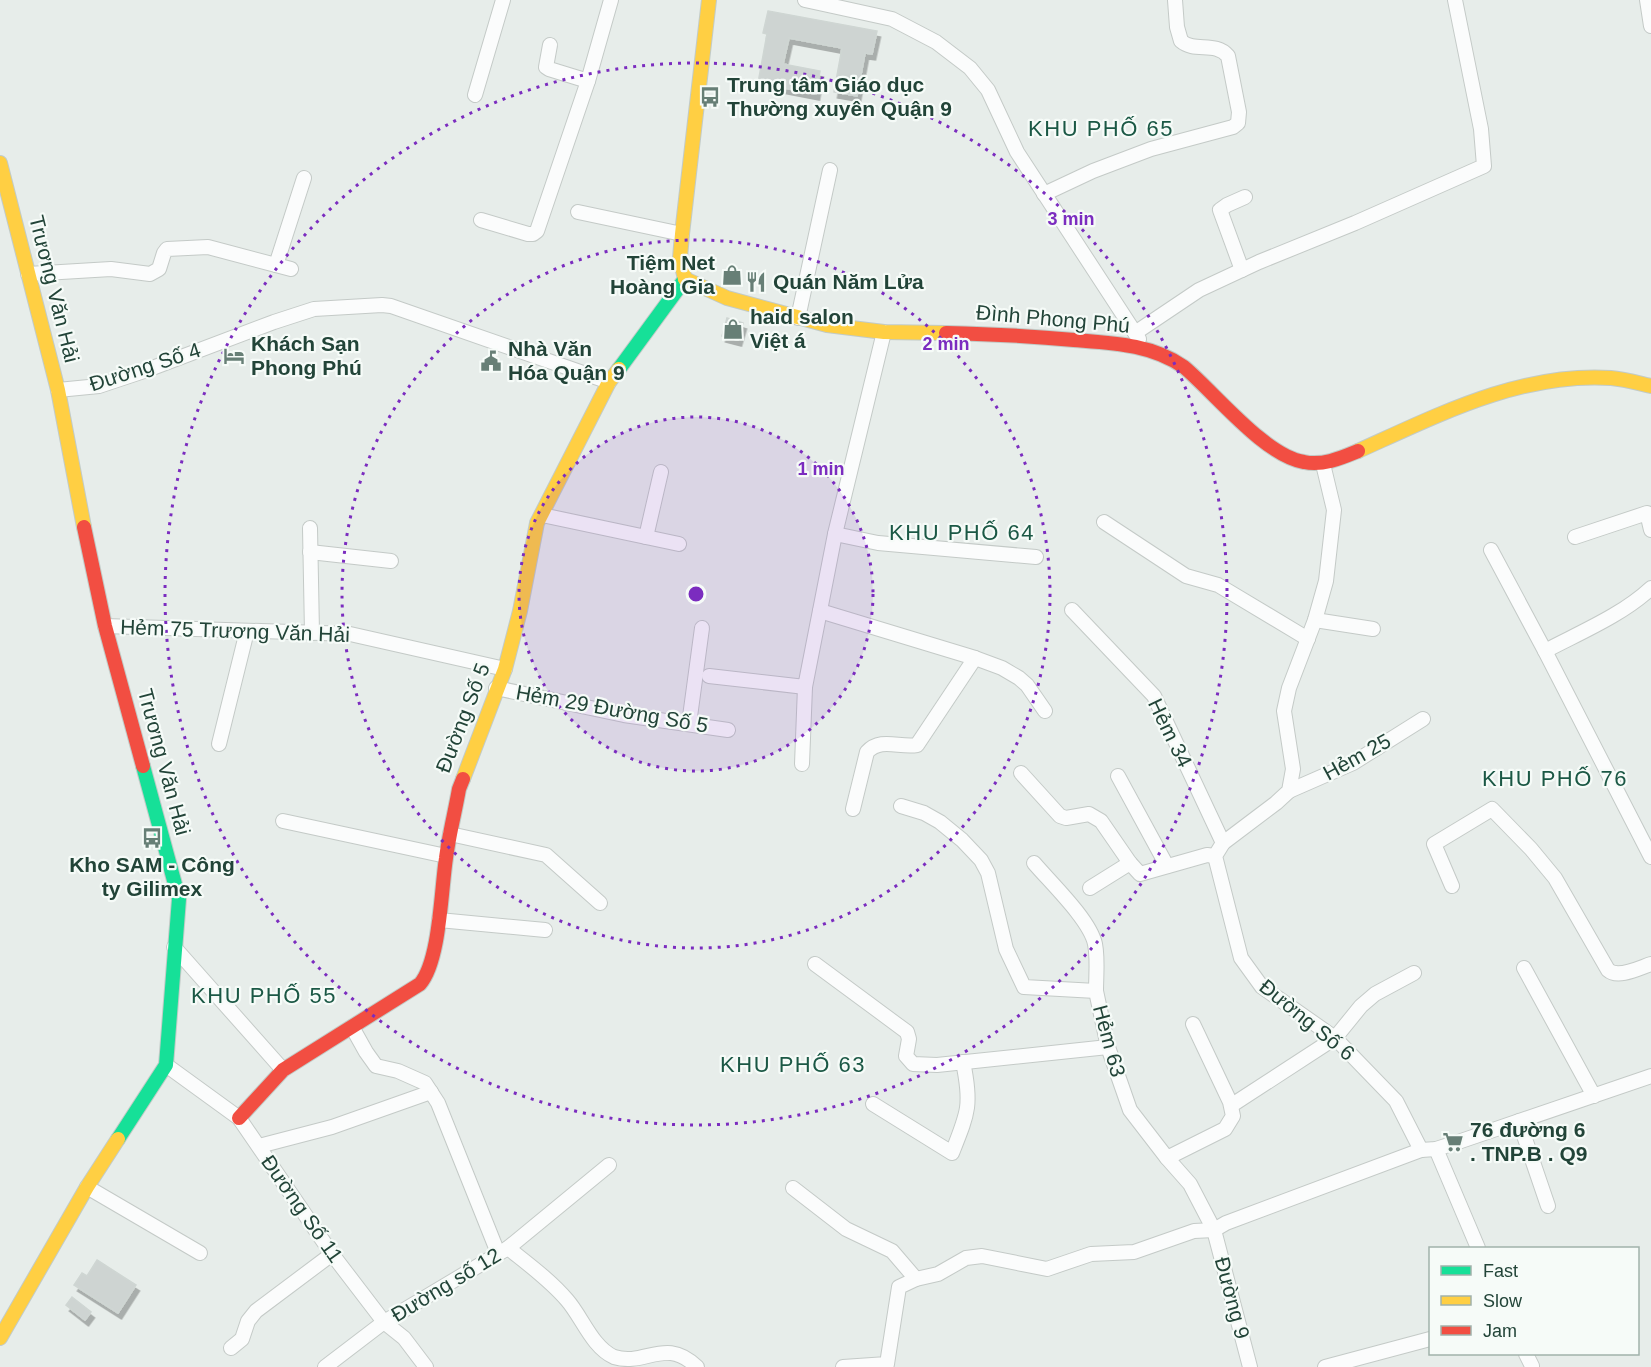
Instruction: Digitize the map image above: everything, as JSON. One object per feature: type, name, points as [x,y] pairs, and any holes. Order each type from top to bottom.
[{"type":"street","points":[[475,95],[502,0]]},
{"type":"street","points":[[481,220],[528,234],[537,231],[588,81],[611,0]]},
{"type":"street","points":[[685,279],[680,258],[682,234],[709,0]]},
{"type":"street","points":[[805,0],[892,20],[936,42],[970,68],[988,90],[1017,152],[1145,349]]},
{"type":"street","points":[[1044,194],[1151,148],[1226,129],[1238,123],[1239,112],[1228,56],[1219,48],[1190,46],[1181,41],[1177,27],[1175,0]]},
{"type":"street","points":[[1135,333],[1199,290],[1484,166],[1481,129],[1455,0]]},
{"type":"street","points":[[1647,0],[1651,26]]},
{"type":"street","points":[[550,45],[546,63],[549,69],[588,81]]},
{"type":"street","name":"Trương Văn Hải","points":[[0,163],[58,390],[105,626],[179,899],[166,1065],[87,1187],[0,1338]]},
{"type":"street","points":[[798,318],[830,170]]},
{"type":"street","points":[[276,265],[304,178]]},
{"type":"street","points":[[1242,270],[1220,210],[1245,197]]},
{"type":"street","points":[[578,212],[682,234]]},
{"type":"street","points":[[28,274],[111,269],[150,274],[159,269],[165,250],[208,247],[291,269]]},
{"type":"street","name":"Đình Phong Phú","points":[[685,279],[727,298],[827,325],[884,332],[1011,334],[1129,345],[1145,349],[1164,355],[1183,366],[1263,441],[1299,462],[1323,464],[1341,458],[1491,394],[1536,382],[1589,377],[1634,381],[1651,386]]},
{"type":"street","name":"Đường Số 5","points":[[239,1118],[283,1070],[420,984],[427,976],[439,920],[446,856],[462,778],[505,669],[520,611],[537,523],[609,382],[685,279]]},
{"type":"street","name":"Đường Số 4","points":[[58,390],[109,383],[314,309],[382,305],[609,382]]},
{"type":"street","points":[[802,764],[804,687],[835,534],[884,332]]},
{"type":"street","points":[[1021,773],[1060,816],[1066,818],[1084,814],[1094,816],[1101,821],[1140,874],[1207,855],[1215,856],[1223,843],[1289,791],[1293,769],[1284,711],[1289,688],[1315,620],[1326,581],[1334,510],[1323,464]]},
{"type":"street","points":[[646,537],[661,472]]},
{"type":"street","points":[[1575,537],[1647,513],[1651,530]]},
{"type":"street","points":[[542,515],[679,544]]},
{"type":"street","points":[[1104,522],[1186,576],[1218,585],[1308,639]]},
{"type":"street","points":[[310,528],[312,633]]},
{"type":"street","points":[[835,534],[878,543],[1036,557]]},
{"type":"street","points":[[1491,550],[1651,857]]},
{"type":"street","points":[[310,552],[390,561]]},
{"type":"street","points":[[1545,651],[1630,604],[1651,588]]},
{"type":"street","name":"Hẻm 34","points":[[1072,610],[1154,696],[1223,843]]},
{"type":"street","points":[[820,611],[975,658],[1019,678],[1027,685],[1045,711]]},
{"type":"street","points":[[1315,620],[1373,629]]},
{"type":"street","name":"Hẻm 75 Trương Văn Hải","points":[[105,626],[350,634],[505,669]]},
{"type":"street","points":[[689,724],[702,628]]},
{"type":"street","points":[[219,744],[247,631]]},
{"type":"street","points":[[853,809],[867,752],[874,745],[881,743],[917,745],[975,658]]},
{"type":"street","points":[[709,676],[804,687]]},
{"type":"street","name":"Hẻm 29 Đường Số 5","points":[[496,688],[624,716],[728,730]]},
{"type":"street","name":"Hẻm 25","points":[[1289,791],[1353,762],[1423,719]]},
{"type":"street","points":[[1118,776],[1167,866]]},
{"type":"street","name":"Hẻm 63","points":[[901,806],[924,813],[940,822],[981,860],[988,873],[1006,949],[1023,987],[1096,991],[1108,1047],[1130,1110],[1190,1184],[1214,1230]]},
{"type":"street","points":[[1452,886],[1434,844],[1492,809],[1531,849],[1555,878],[1612,974],[1651,964]]},
{"type":"street","points":[[283,821],[446,856]]},
{"type":"street","points":[[450,834],[546,855],[600,903]]},
{"type":"street","name":"Đường Số 6","points":[[1215,856],[1241,958],[1262,987],[1335,1038],[1396,1101],[1421,1150]]},
{"type":"street","points":[[1034,863],[1077,913],[1093,937],[1096,955],[1096,991]]},
{"type":"street","points":[[1090,888],[1130,863]]},
{"type":"street","points":[[439,920],[545,930]]},
{"type":"street","points":[[174,946],[283,1070]]},
{"type":"street","points":[[815,964],[907,1032],[909,1039],[906,1056],[910,1062],[937,1065],[1108,1047]]},
{"type":"street","points":[[1524,968],[1594,1096]]},
{"type":"street","points":[[1232,1105],[1335,1038],[1361,1006],[1375,994],[1414,973]]},
{"type":"street","points":[[1167,1158],[1225,1129],[1233,1116],[1232,1105],[1193,1024]]},
{"type":"street","points":[[352,1027],[376,1066],[398,1071],[425,1083],[438,1103],[503,1250],[609,1165]]},
{"type":"street","points":[[873,1104],[952,1153],[967,1118],[969,1092],[963,1062]]},
{"type":"street","name":"Đường Số 11","points":[[166,1065],[239,1118],[332,1254],[384,1322],[404,1338],[426,1367]]},
{"type":"street","points":[[843,1367],[890,1366],[899,1287],[916,1279],[938,1274],[966,1258],[982,1256],[1047,1269],[1091,1254],[1134,1252],[1194,1232],[1214,1230],[1226,1223],[1421,1150],[1436,1149],[1651,1076]]},
{"type":"street","points":[[259,1146],[332,1127],[431,1092]]},
{"type":"street","points":[[1519,1122],[1548,1206]]},
{"type":"street","points":[[1436,1149],[1479,1247]]},
{"type":"street","points":[[87,1187],[200,1253]]},
{"type":"street","points":[[794,1188],[846,1229],[892,1251],[916,1279]]},
{"type":"street","name":"Đường 9","points":[[1214,1230],[1250,1367]]},
{"type":"street","name":"Đường số 12","points":[[325,1367],[384,1322],[503,1250],[541,1274],[568,1301],[602,1349],[614,1358],[633,1361],[681,1354],[697,1367]]},
{"type":"street","points":[[231,1348],[242,1339],[248,1321],[256,1311],[332,1254]]},
{"type":"street","points":[[1325,1367],[1429,1340]]},
{"type":"building","points":[[768,11],[877,31],[872,54],[865,53],[857,96],[834,92],[842,48],[789,38],[783,64],[820,71],[816,94],[758,83],[767,34],[763,33]]},
{"type":"building","name":"haid salon Việt á","points":[[727,318],[743,323],[738,340],[722,336]]},
{"type":"building","points":[[97,1260],[136,1285],[118,1313],[74,1285],[82,1273],[87,1276]]},
{"type":"building","points":[[72,1297],[91,1312],[85,1320],[66,1305]]},
{"type":"traffic: fast","points":[[619,369],[685,279]]},
{"type":"traffic: fast","points":[[118,1139],[166,1065],[179,899],[143,766]]},
{"type":"traffic: slow","points":[[685,279],[680,258],[682,234],[709,0]]},
{"type":"traffic: slow","points":[[0,163],[58,390],[84,527]]},
{"type":"traffic: slow","points":[[685,279],[727,298],[827,325],[884,332],[946,333]]},
{"type":"traffic: slow","points":[[463,779],[505,669],[520,611],[537,523],[609,382],[619,369]]},
{"type":"traffic: slow","points":[[1358,451],[1449,410],[1512,389],[1578,378],[1611,378],[1651,386]]},
{"type":"traffic: slow","points":[[0,1338],[87,1187],[118,1139]]},
{"type":"traffic: jam","points":[[946,333],[1010,335],[1117,344],[1145,349],[1171,359],[1184,367],[1257,436],[1289,457],[1304,462],[1318,463],[1332,461],[1358,451]]},
{"type":"traffic: jam","points":[[84,527],[105,626],[143,766]]},
{"type":"traffic: jam","points":[[239,1118],[283,1070],[420,984],[427,973],[436,942],[447,849],[463,779]]},
{"type":"place","name":"Trung tâm Giáo dục Thường xuyên Quận 9","points":[[710,97]]},
{"type":"place","name":"Tiệm Net Hoàng Gia","points":[[732,275]]},
{"type":"place","name":"Quán Năm Lửa","points":[[756,282]]},
{"type":"place","name":"haid salon Việt á","points":[[733,329]]},
{"type":"place","name":"Khách Sạn Phong Phú","points":[[234,356]]},
{"type":"place","name":"Nhà Văn Hóa Quận 9","points":[[491,361]]},
{"type":"place","name":"Kho SAM - Công ty Gilimex","points":[[152,838]]},
{"type":"place","name":"76 đường 6 . TNP.B . Q9","points":[[1453,1142]]},
{"type":"district","name":"KHU PHỐ 65","points":[[1101,128]]},
{"type":"district","name":"KHU PHỐ 64","points":[[962,532]]},
{"type":"district","name":"KHU PHỐ 76","points":[[1555,778]]},
{"type":"district","name":"KHU PHỐ 55","points":[[264,995]]},
{"type":"district","name":"KHU PHỐ 63","points":[[793,1064]]}]
